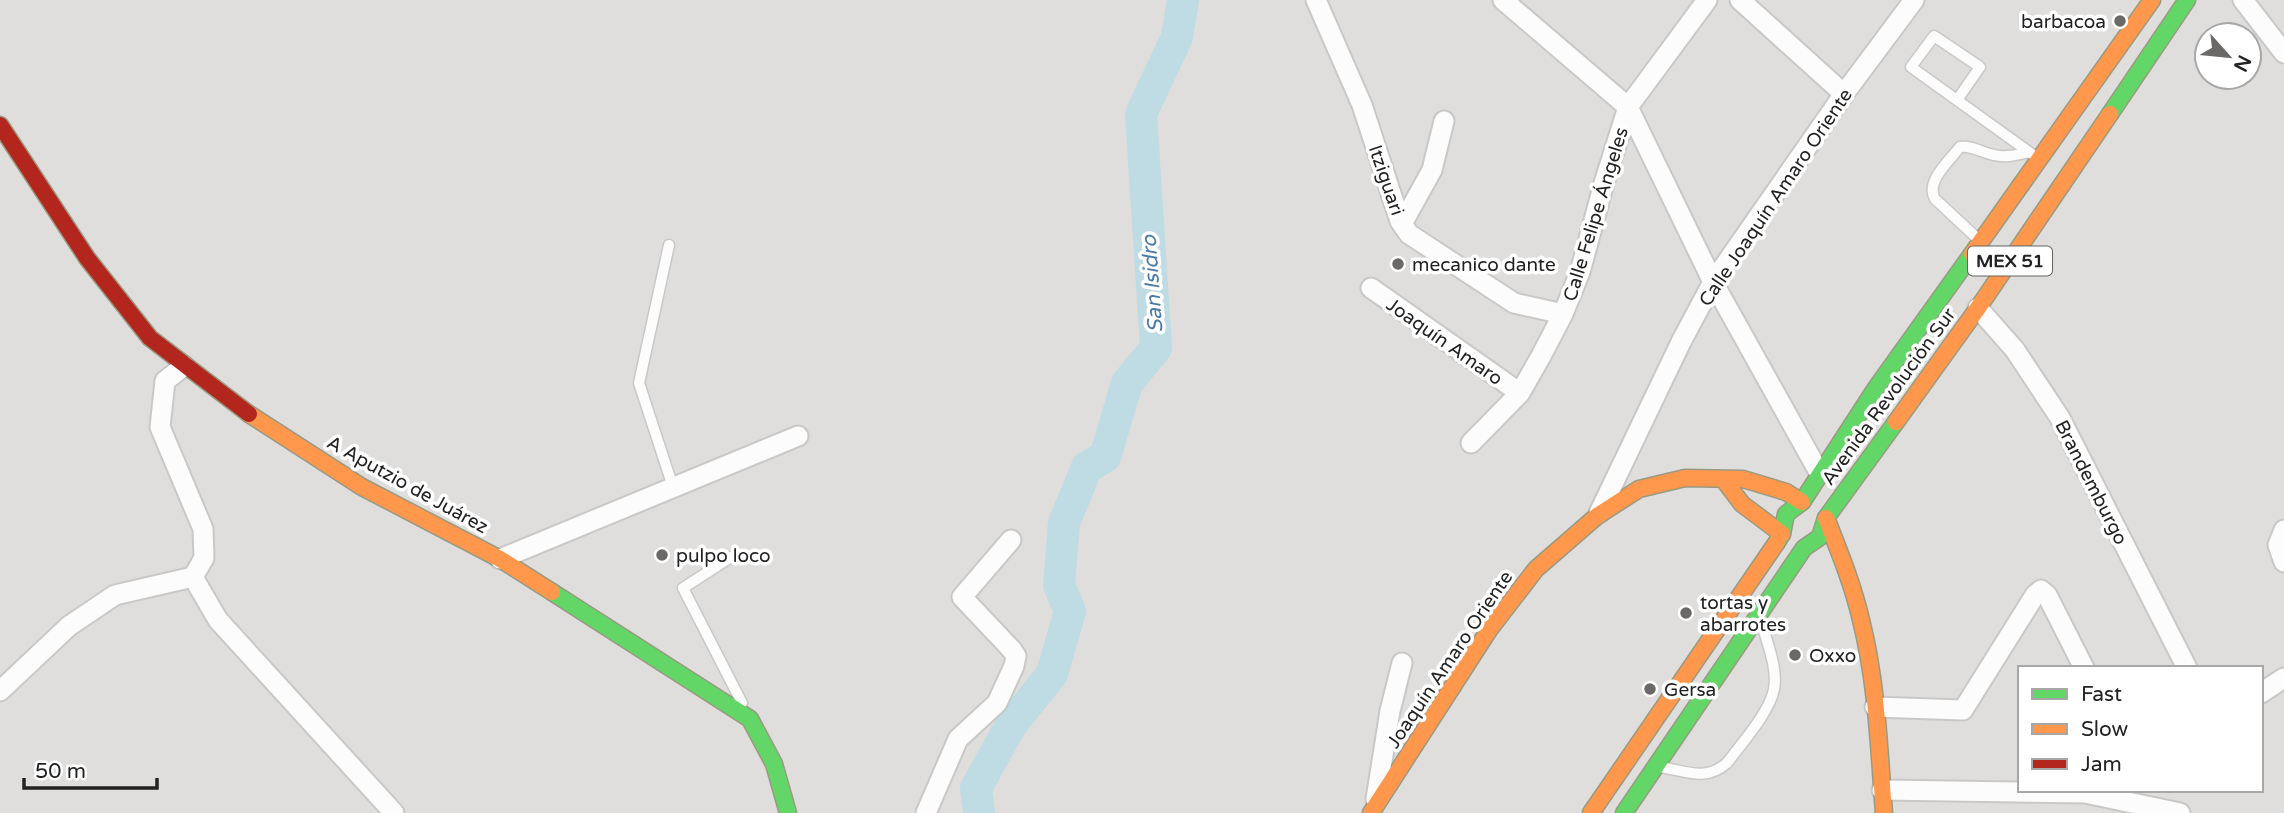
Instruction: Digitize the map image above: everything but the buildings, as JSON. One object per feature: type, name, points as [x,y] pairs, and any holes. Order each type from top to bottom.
[{"type":"street","name":"Itziguari","points":[[1316,0],[1351,77],[1402,224],[1409,234],[1514,303],[1563,314]]},
{"type":"street","points":[[1503,0],[1628,107],[1713,282],[1820,474]]},
{"type":"street","name":"Calle Felipe Ángeles","points":[[1471,443],[1520,393],[1563,314],[1580,272],[1628,107],[1707,0]]},
{"type":"street","points":[[1740,0],[1844,94]]},
{"type":"street","name":"Calle Joaquín Amaro Oriente","points":[[1597,516],[1713,282],[1844,94],[1914,0]]},
{"type":"street","name":"Avenida Revolución Sur","points":[[1624,813],[1804,548],[1820,539],[1826,518],[1978,309],[2187,0]]},
{"type":"street","points":[[2243,0],[2284,53]]},
{"type":"street","name":"Avenida Revolución Sur","points":[[1591,813],[1782,534],[1784,517],[1802,502],[1877,388],[1981,242],[2034,156],[2146,2]]},
{"type":"street","points":[[1402,224],[1432,170],[1444,121]]},
{"type":"street","name":"A Aputzio de Juárez","points":[[0,125],[87,258],[150,338],[236,406],[362,487],[499,559],[750,719],[770,751],[789,813]]},
{"type":"street","name":"Joaquín Amaro","points":[[1371,288],[1520,393]]},
{"type":"street","name":"Brandemburgo","points":[[1978,309],[2015,350],[2060,418],[2186,666]]},
{"type":"street","points":[[0,691],[69,625],[115,595],[193,577],[204,558],[203,528],[160,428],[165,381],[184,366]]},
{"type":"street","points":[[499,559],[798,436]]},
{"type":"street","name":"Joaquín Amaro Oriente","points":[[1373,809],[1489,630],[1536,569],[1597,516],[1639,489],[1685,478],[1743,479],[1786,492],[1802,502]]},
{"type":"street","points":[[1723,479],[1732,495],[1749,512],[1790,542],[1844,563]]},
{"type":"street","points":[[1802,502],[1819,508],[1826,518],[1844,563],[1865,635],[1875,707],[1884,813]]},
{"type":"street","points":[[2284,530],[2278,545],[2284,562]]},
{"type":"street","points":[[926,813],[958,739],[997,703],[1014,666],[1016,656],[1012,650],[962,597],[1011,540]]},
{"type":"street","points":[[193,577],[218,620],[394,813]]},
{"type":"street","points":[[1875,707],[1963,710],[2035,595],[2041,590],[2047,595],[2083,666]]},
{"type":"street","points":[[1373,809],[1390,711],[1402,663]]},
{"type":"street","points":[[2263,691],[2284,678]]},
{"type":"street","points":[[1882,790],[2018,791]]},
{"type":"street","points":[[2086,792],[2180,813]]},
{"type":"lane","points":[[1957,100],[1980,67],[1934,36],[1911,67],[2034,156]]},
{"type":"lane","points":[[1981,242],[1935,199],[1931,193],[1932,184],[1960,148],[1966,146],[1994,156],[2034,156]]},
{"type":"lane","points":[[668,245],[639,383],[673,487]]},
{"type":"lane","points":[[731,557],[683,588],[750,719]]},
{"type":"lane","points":[[1656,766],[1707,775],[1718,771],[1727,763],[1770,703],[1775,688],[1774,674],[1760,614]]},
{"type":"shaded area","points":[[0,0],[2284,0],[2284,813],[0,813]]},
{"type":"waterway","name":"San Isidro","points":[[979,813],[976,788],[1011,725],[1052,674],[1070,611],[1059,585],[1064,523],[1087,467],[1105,457],[1127,383],[1156,348],[1141,114],[1177,37],[1183,0]]},
{"type":"traffic: fast","points":[[2110,114],[2187,0]]},
{"type":"traffic: fast","points":[[1777,542],[1782,534],[1786,514],[1802,502],[1876,388],[1972,254]]},
{"type":"traffic: fast","points":[[1624,813],[1804,548],[1820,537],[1826,518],[1896,422]]},
{"type":"traffic: fast","points":[[552,592],[750,719],[774,764],[788,813]]},
{"type":"traffic: slow","points":[[1972,254],[2152,0]]},
{"type":"traffic: slow","points":[[1896,422],[1978,308],[2110,114]]},
{"type":"traffic: slow","points":[[249,414],[362,487],[500,559],[552,592]]},
{"type":"traffic: slow","points":[[1371,813],[1489,630],[1536,569],[1597,516],[1639,489],[1685,478],[1743,479],[1786,492],[1802,502]]},
{"type":"traffic: slow","points":[[1723,479],[1742,504],[1782,534]]},
{"type":"traffic: slow","points":[[1826,518],[1854,594],[1871,668],[1884,813]]},
{"type":"traffic: slow","points":[[1591,813],[1777,542]]},
{"type":"traffic: jam","points":[[0,125],[87,258],[150,338],[249,414]]},
{"type":"place","name":"barbacoa","points":[[2120,21]]},
{"type":"place","name":"mecanico dante","points":[[1398,264]]},
{"type":"place","name":"pulpo loco","points":[[662,555]]},
{"type":"place","name":"tortas y abarrotes","points":[[1686,613]]},
{"type":"place","name":"Oxxo","points":[[1795,655]]},
{"type":"place","name":"Gersa","points":[[1650,689]]}]
